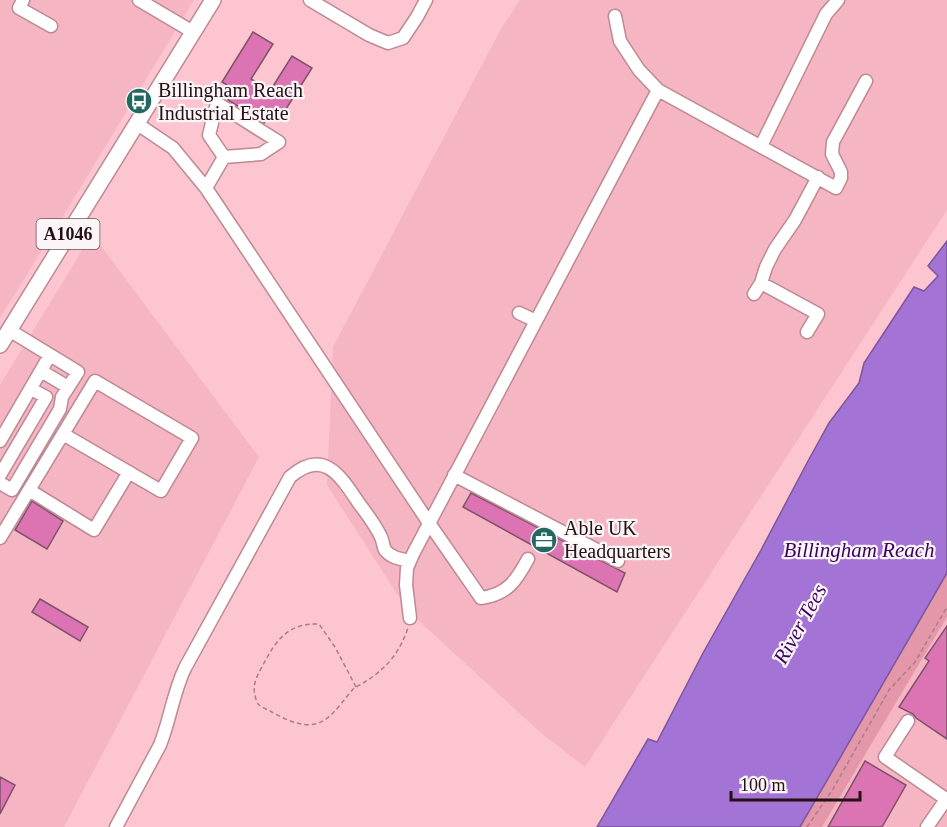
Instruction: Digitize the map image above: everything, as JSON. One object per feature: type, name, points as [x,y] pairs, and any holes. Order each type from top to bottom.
[{"type":"main road","name":"A1046","points":[[0,345],[213,0]]},
{"type":"street","points":[[23,0],[19,8],[51,26]]},
{"type":"street","points":[[139,0],[193,32]]},
{"type":"street","points":[[310,0],[369,35],[388,43],[403,38],[426,0]]},
{"type":"street","points":[[761,146],[826,14],[838,0]]},
{"type":"street","points":[[615,16],[620,41],[639,70],[658,90],[836,188],[842,172],[832,154],[833,142],[866,81]]},
{"type":"street","points":[[410,618],[406,585],[407,568],[412,557],[658,90]]},
{"type":"street","points":[[217,103],[279,142],[261,154],[224,157],[209,135],[217,103]]},
{"type":"street","points":[[136,123],[172,148],[206,188],[481,598],[493,597],[511,586],[528,559]]},
{"type":"street","points":[[206,188],[224,157]]},
{"type":"street","points":[[754,294],[775,249],[795,220],[818,177]]},
{"type":"street","points":[[761,283],[818,314],[807,332]]},
{"type":"street","points":[[519,313],[536,321]]},
{"type":"street","points":[[0,483],[12,490],[60,409],[62,397],[78,372],[9,330]]},
{"type":"street","points":[[0,441],[50,355]]},
{"type":"street","points":[[41,371],[68,387]]},
{"type":"street","points":[[0,538],[95,381],[192,438],[161,491],[63,434]]},
{"type":"street","points":[[0,475],[46,398],[31,388]]},
{"type":"street","points":[[116,827],[160,745],[178,682],[290,477],[299,469],[311,465],[323,465],[334,470],[345,482],[383,539],[384,549],[393,557],[412,557]]},
{"type":"street","points":[[29,490],[94,530],[129,472]]},
{"type":"street","points":[[454,475],[618,561]]},
{"type":"street","points":[[417,505],[436,509]]},
{"type":"street","points":[[908,721],[885,757],[947,799],[927,827]]},
{"type":"path","points":[[807,827],[833,789],[889,690],[915,662],[947,608]]},
{"type":"path","points":[[356,687],[335,646],[319,624],[307,624],[293,628],[281,636],[258,674],[254,688],[255,698],[259,705],[287,720],[317,724],[327,719],[356,687],[387,666],[399,648],[410,618]]},
{"type":"shaded area","points":[[0,0],[194,0],[0,318]]},
{"type":"shaded area","points":[[520,0],[947,0],[947,210],[585,767],[541,733],[408,611],[327,485],[333,347],[502,27]]},
{"type":"shaded area","points":[[92,234],[259,457],[64,827],[0,827],[0,385]]},
{"type":"shaded area","points":[[947,573],[947,617],[822,827],[800,827]]},
{"type":"shaded area","points":[[947,617],[947,827],[822,827]]},
{"type":"water","name":"Billingham Reach","points":[[947,241],[947,573],[800,827],[597,827],[648,739],[657,742],[829,423],[859,383],[864,363],[914,287],[924,291],[938,276],[928,266]]},
{"type":"building","points":[[253,32],[273,44],[251,79],[270,91],[292,56],[312,68],[281,117],[271,111],[264,123],[228,100],[234,89],[222,82]]},
{"type":"building","name":"Able UK Headquarters","points":[[471,493],[625,573],[617,592],[463,507]]},
{"type":"building","points":[[32,501],[63,521],[47,549],[15,530]]},
{"type":"building","points":[[40,599],[88,627],[80,641],[32,612]]},
{"type":"building","points":[[947,626],[947,739],[913,714],[899,707],[929,661],[925,658]]},
{"type":"building","points":[[865,761],[906,785],[882,827],[828,827]]},
{"type":"building","points":[[0,777],[15,785],[0,814]]},
{"type":"place","name":"Billingham Reach Industrial Estate","points":[[139,101]]},
{"type":"place","name":"Able UK Headquarters","points":[[544,540]]},
{"type":"water label","name":"River Tees","points":[[800,624]]}]
